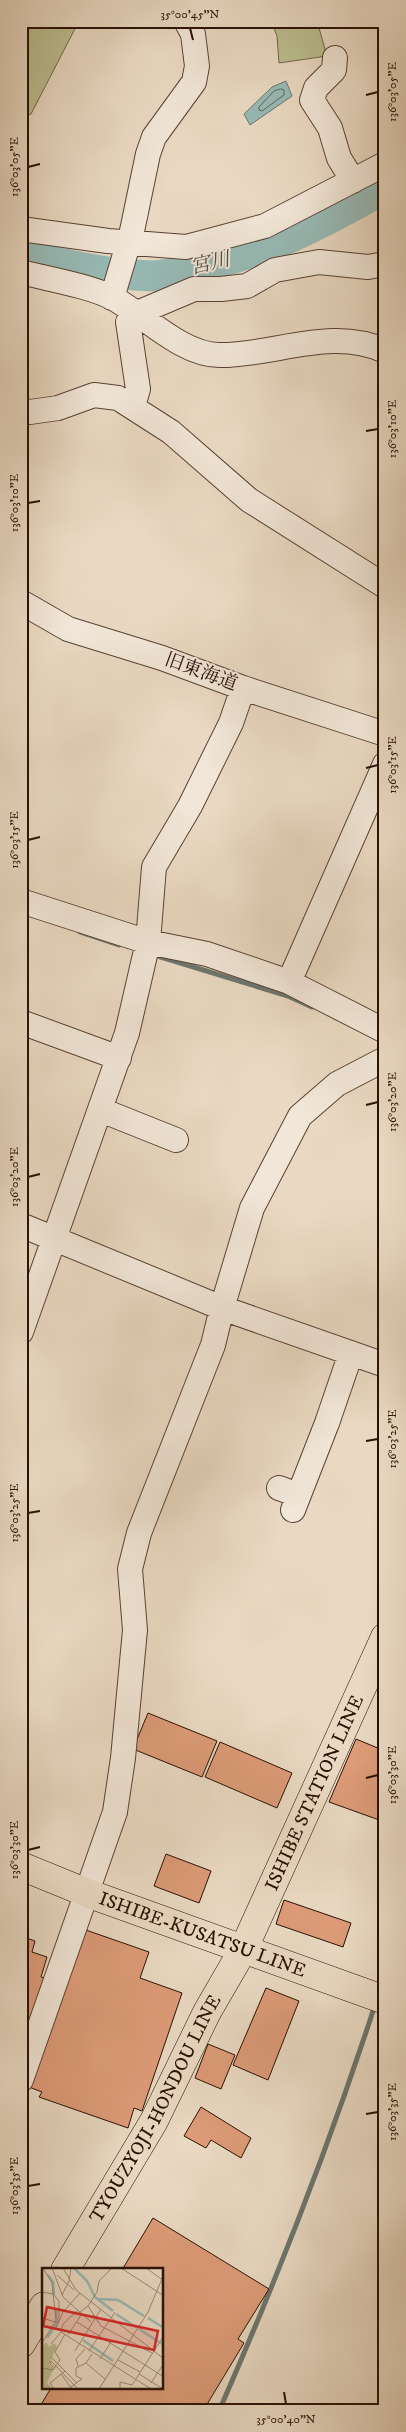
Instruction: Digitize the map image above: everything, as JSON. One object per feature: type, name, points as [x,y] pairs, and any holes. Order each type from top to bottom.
[{"type":"main road","name":"ISHIBE STATION LINE","points":[[244,1948],[385,1638]]},
{"type":"main road","name":"ISHIBE-KUSATSU LINE","points":[[21,1866],[87,1893],[385,2000]]},
{"type":"main road","name":"TYOUZYOJI-HONDOU LINE","points":[[66,2268],[154,2121],[207,2012],[244,1948]]},
{"type":"main road","points":[[21,2344],[42,2309]]},
{"type":"street","points":[[115,290],[128,246],[148,154],[154,136],[194,82],[197,66],[193,34],[186,21]]},
{"type":"street","points":[[335,58],[334,70],[316,88],[312,100],[330,128],[339,158],[350,176]]},
{"type":"street","points":[[21,229],[128,246],[186,247],[219,240],[265,226],[350,176],[385,151]]},
{"type":"street","points":[[350,176],[385,164]]},
{"type":"street","points":[[133,406],[138,389],[128,322],[135,314],[194,289],[221,289],[247,286],[275,270],[319,262],[368,267],[385,264]]},
{"type":"street","points":[[21,272],[115,290],[135,314],[194,350],[218,355],[311,342],[349,342],[385,351]]},
{"type":"street","points":[[21,411],[30,412],[58,408],[94,395],[118,398],[171,432],[249,500],[385,586]]},
{"type":"street","name":"旧東海道","points":[[21,602],[68,629],[162,658],[243,688],[385,734]]},
{"type":"street","points":[[21,1332],[56,1238],[127,1033],[148,942],[154,867],[190,806],[231,723],[243,688]]},
{"type":"street","points":[[289,982],[385,764]]},
{"type":"street","points":[[21,901],[148,942],[207,954],[289,982],[385,1030]]},
{"type":"street","points":[[21,1022],[119,1058]]},
{"type":"street","points":[[21,2080],[115,1812],[123,1758],[135,1630],[130,1569],[139,1533],[213,1345],[252,1208],[300,1116],[337,1084],[385,1059]]},
{"type":"street","points":[[101,1110],[176,1140]]},
{"type":"street","points":[[21,1225],[222,1308],[385,1365]]},
{"type":"street","points":[[290,1498],[327,1423],[351,1353]]},
{"type":"green space","points":[[21,21],[79,21],[31,114],[21,118]]},
{"type":"green space","points":[[271,21],[359,21],[319,28],[327,56],[279,63],[277,36]]},
{"type":"water","points":[[286,81],[292,96],[250,125],[244,114],[272,87]]},
{"type":"building","points":[[148,1713],[217,1741],[202,1777],[133,1749]]},
{"type":"building","points":[[356,1739],[385,1751],[385,1814],[382,1821],[329,1802]]},
{"type":"building","points":[[220,1742],[292,1773],[277,1808],[205,1777]]},
{"type":"building","points":[[166,1854],[211,1871],[199,1903],[154,1886]]},
{"type":"building","points":[[284,1900],[351,1923],[343,1947],[276,1924]]},
{"type":"building","points":[[83,1929],[149,1952],[140,1978],[182,1993],[142,2111],[134,2108],[128,2128],[39,2097],[42,2092],[29,2087]]},
{"type":"building","points":[[21,1936],[35,1941],[32,1952],[47,1957],[41,1977],[45,1978],[21,2051]]},
{"type":"building","points":[[266,1988],[299,2001],[268,2080],[233,2065]]},
{"type":"building","points":[[208,2044],[235,2055],[221,2089],[195,2078]]},
{"type":"building","points":[[201,2107],[251,2138],[241,2158],[211,2140],[206,2148],[184,2136]]},
{"type":"building","points":[[153,2218],[269,2289],[238,2339],[244,2343],[203,2411],[55,2411],[42,2403],[50,2390],[164,2390],[164,2268],[123,2268]]},
{"type":"waterway","name":"宮川","points":[[21,254],[119,274],[152,276],[169,274],[223,261],[271,245],[317,225],[385,188]]},
{"type":"waterway","points":[[80,932],[119,945]]},
{"type":"waterway","points":[[151,954],[288,996],[312,1007]]},
{"type":"waterway","points":[[380,1990],[385,1975]]},
{"type":"waterway","points":[[219,2411],[262,2311],[302,2210],[340,2108],[375,2005]]}]
